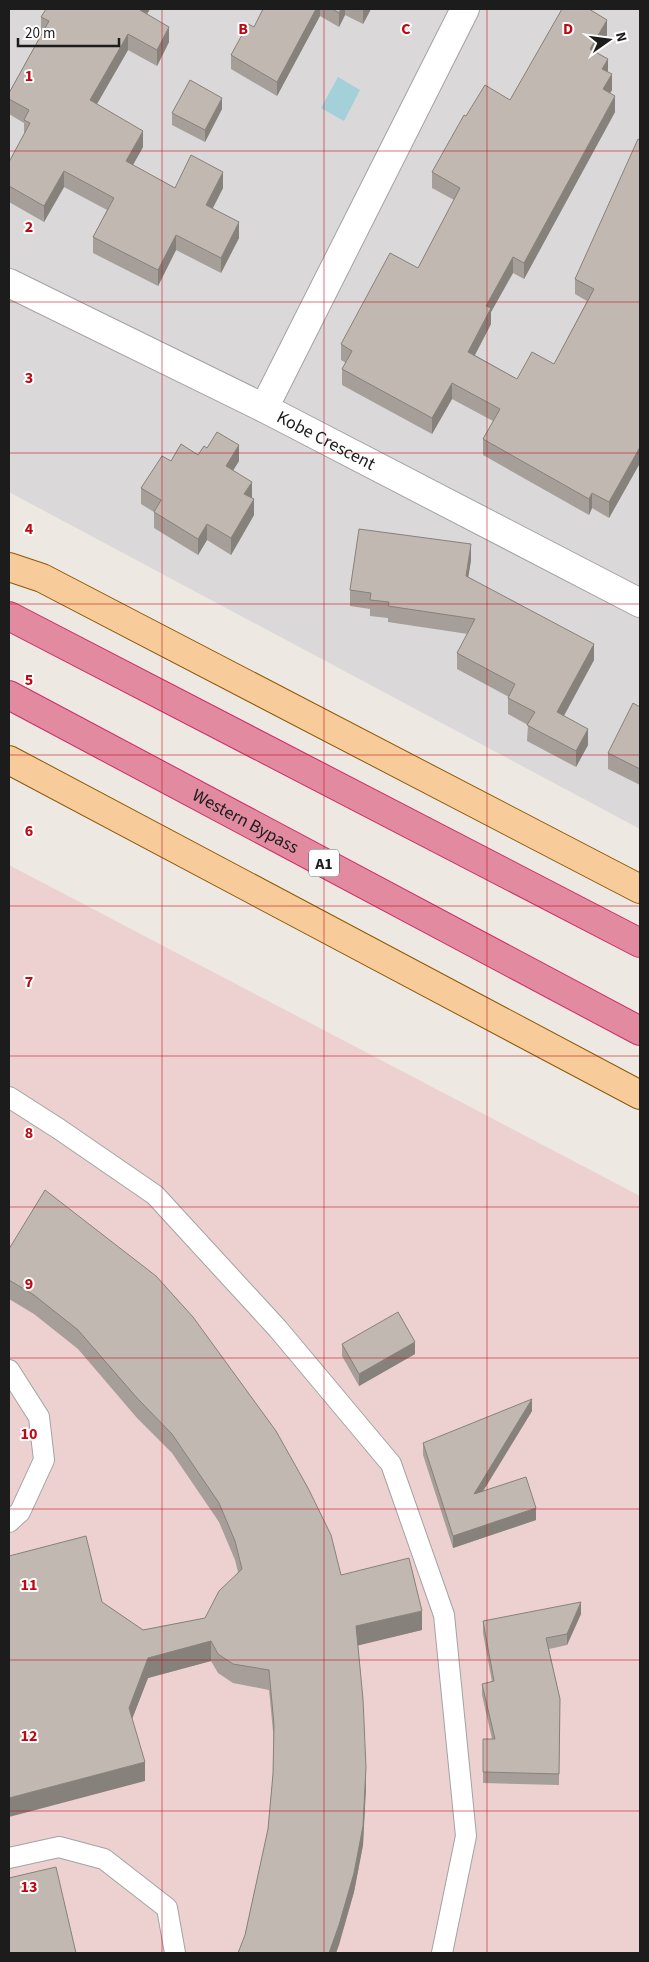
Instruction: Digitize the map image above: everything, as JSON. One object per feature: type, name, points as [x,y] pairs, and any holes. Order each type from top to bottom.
[{"type":"highway","points":[[9,616],[640,942]]},
{"type":"highway","name":"Western Bypass","points":[[9,695],[640,1031]]},
{"type":"main road","points":[[9,561],[640,889]]},
{"type":"main road","points":[[9,567],[42,578]]},
{"type":"main road","points":[[9,760],[640,1095]]},
{"type":"street","points":[[264,408],[465,9]]},
{"type":"street","name":"Kobe Crescent","points":[[9,283],[264,408],[638,597]]},
{"type":"lane","points":[[9,1097],[59,1128],[155,1195],[278,1328],[391,1464],[444,1615],[466,1836],[442,1953]]},
{"type":"lane","points":[[9,1370],[39,1417],[44,1460],[20,1512],[9,1522]]},
{"type":"lane","points":[[9,1858],[59,1847],[104,1859],[167,1908],[175,1953]]},
{"type":"shaded area","points":[[9,9],[640,9],[640,829],[9,492]]},
{"type":"shaded area","points":[[9,865],[640,1196],[640,1953],[9,1953]]},
{"type":"water","points":[[338,77],[360,90],[344,121],[321,108]]},
{"type":"building","points":[[46,9],[141,9],[169,27],[157,50],[128,34],[90,100],[143,131],[126,161],[175,188],[191,155],[223,172],[206,205],[239,222],[221,258],[176,235],[158,270],[93,237],[114,198],[64,171],[44,206],[9,186],[9,162],[30,123],[24,120],[29,110],[9,99],[9,93],[49,21],[41,17]]},
{"type":"building","points":[[263,9],[316,9],[277,82],[231,55],[248,24],[254,27]]},
{"type":"building","points":[[332,9],[341,9],[339,13]]},
{"type":"building","points":[[562,9],[589,9],[607,20],[590,49],[608,59],[602,69],[612,74],[603,89],[615,96],[524,263],[513,257],[486,306],[491,308],[468,352],[517,379],[532,352],[554,364],[594,289],[575,279],[638,139],[640,140],[640,447],[609,502],[592,493],[589,499],[483,439],[500,409],[452,383],[432,418],[342,369],[352,351],[341,344],[390,253],[418,268],[460,188],[432,172],[464,115],[466,116],[485,85],[510,100]]},
{"type":"building","points":[[190,80],[222,98],[205,130],[172,113]]},
{"type":"building","points":[[217,432],[239,445],[226,466],[252,482],[244,494],[254,499],[231,538],[207,524],[198,539],[154,512],[161,500],[141,488],[162,456],[171,461],[181,444],[198,455],[204,446],[207,448]]},
{"type":"building","points":[[359,529],[471,544],[466,576],[594,644],[557,712],[588,729],[576,751],[527,725],[535,712],[508,698],[515,684],[457,653],[475,619],[388,606],[389,602],[370,600],[371,593],[350,590]]},
{"type":"building","points":[[633,703],[640,707],[640,769],[608,753]]},
{"type":"building","points":[[45,1190],[156,1276],[193,1317],[276,1431],[308,1488],[331,1535],[341,1575],[409,1558],[422,1611],[356,1626],[363,1699],[366,1767],[363,1826],[354,1873],[329,1953],[238,1953],[245,1935],[268,1829],[273,1774],[274,1725],[269,1670],[233,1664],[218,1654],[211,1641],[148,1658],[129,1708],[145,1762],[9,1798],[9,1556],[86,1536],[102,1602],[143,1630],[205,1618],[219,1591],[242,1569],[235,1541],[219,1503],[172,1434],[137,1398],[78,1330],[34,1295],[9,1280],[9,1249]]},
{"type":"building","points":[[398,1312],[415,1342],[359,1374],[342,1344]]},
{"type":"building","points":[[532,1399],[474,1494],[526,1477],[536,1508],[453,1536],[423,1443]]},
{"type":"building","points":[[581,1602],[567,1634],[546,1638],[560,1699],[559,1774],[483,1772],[483,1739],[495,1739],[482,1684],[494,1681],[483,1621]]},
{"type":"building","points":[[56,1867],[76,1953],[9,1953],[9,1878]]}]
